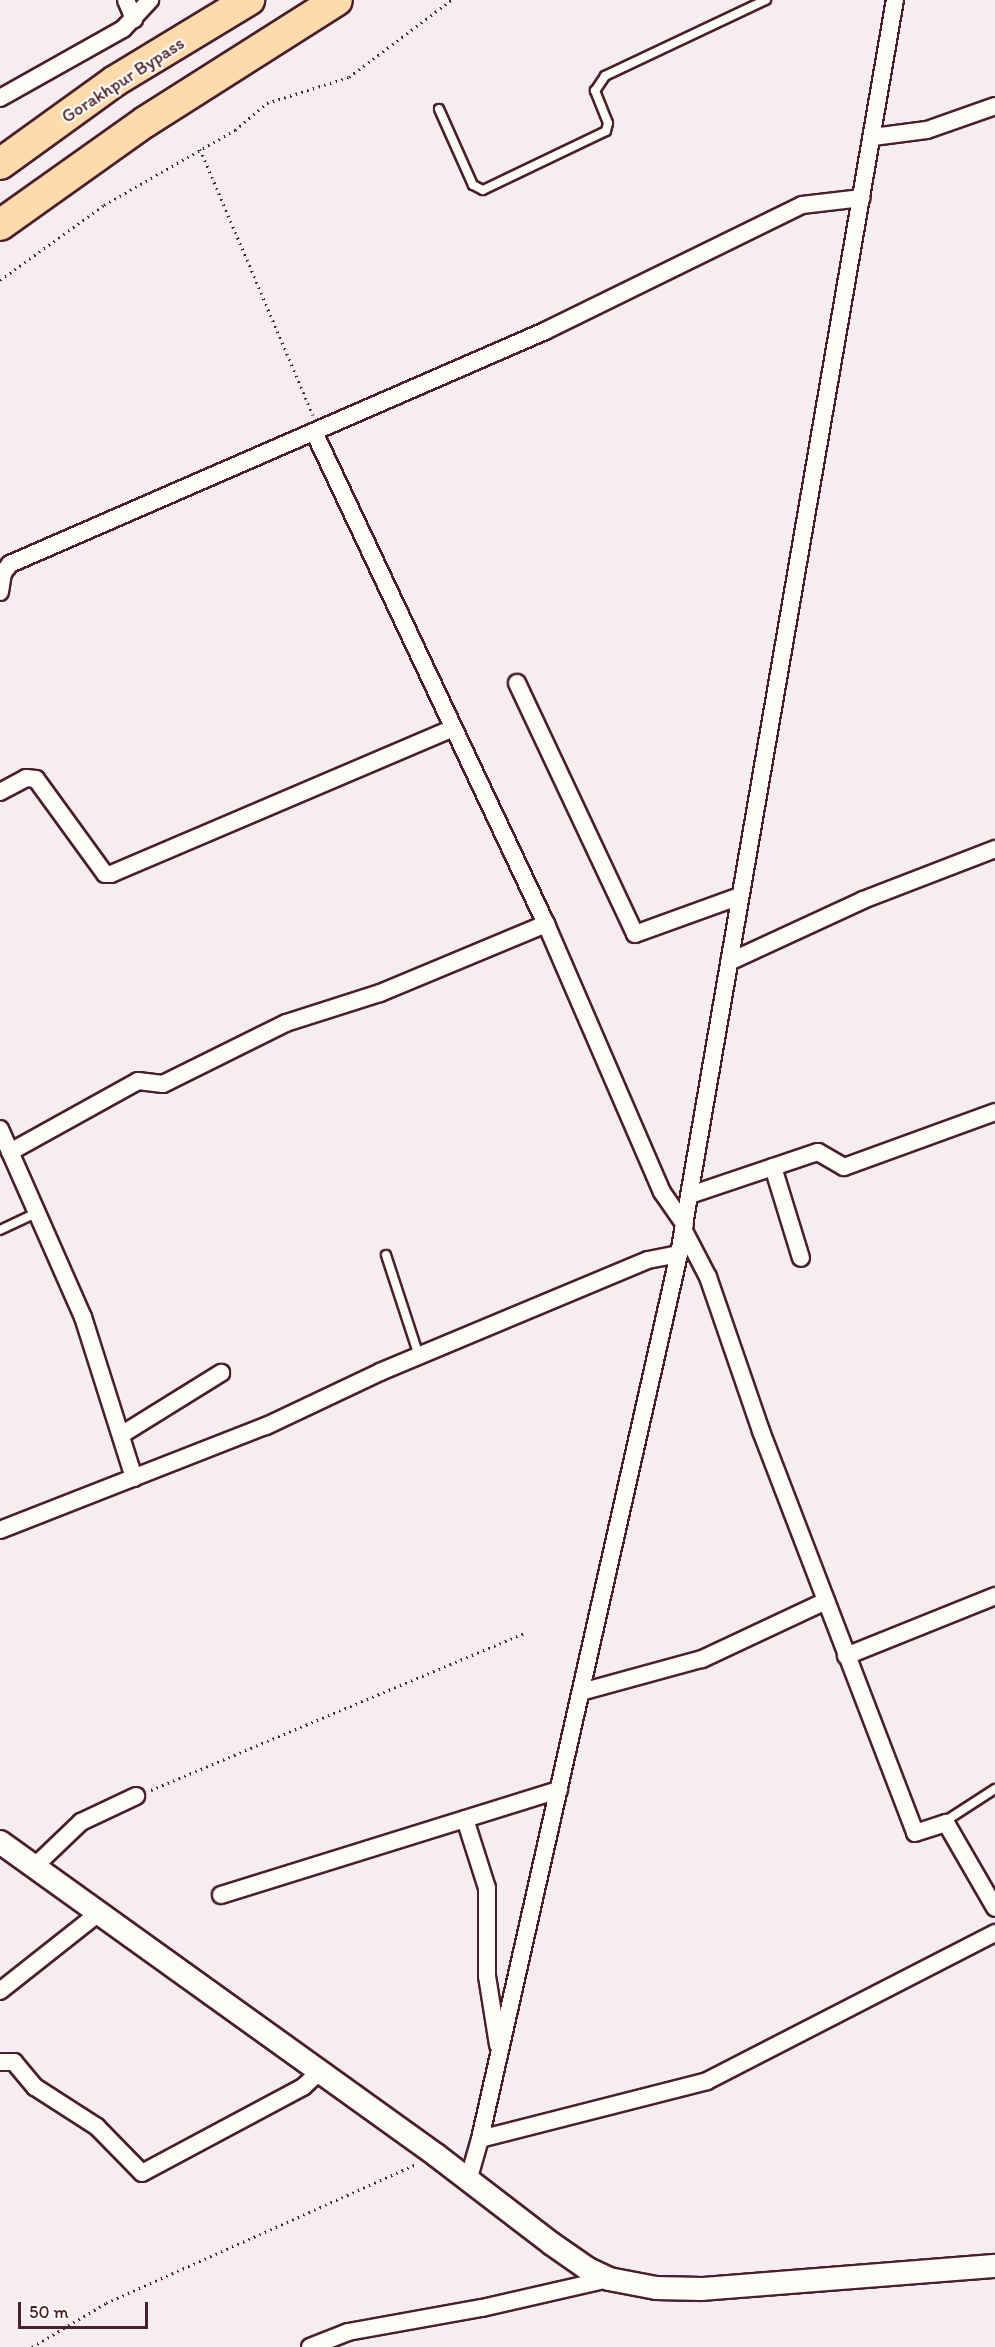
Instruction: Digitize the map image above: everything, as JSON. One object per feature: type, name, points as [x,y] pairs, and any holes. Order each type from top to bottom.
[{"type":"highway","name":"Gorakhpur Bypass","points":[[0,165],[115,81],[249,0]]},
{"type":"highway","points":[[0,225],[146,122],[337,0]]},
{"type":"street","points":[[126,0],[134,19]]},
{"type":"street","points":[[0,98],[105,41],[134,19],[150,0]]},
{"type":"street","points":[[468,2181],[500,2054],[679,1254],[895,0]]},
{"type":"street","points":[[873,137],[927,130],[995,106]]},
{"type":"street","points":[[0,592],[3,573],[10,564],[318,433],[545,331],[802,205],[862,198]]},
{"type":"street","points":[[318,433],[453,728],[546,924],[662,1192],[684,1227],[708,1277],[761,1431],[915,1833],[944,1822],[995,1908]]},
{"type":"street","points":[[518,683],[635,934],[740,896]]},
{"type":"street","points":[[0,792],[26,778],[36,779],[105,874],[111,874],[453,728]]},
{"type":"street","points":[[729,962],[863,900],[995,849]]},
{"type":"street","points":[[10,1152],[138,1081],[163,1084],[286,1023],[380,993],[546,924]]},
{"type":"street","points":[[690,1195],[818,1152],[844,1167],[995,1112]]},
{"type":"street","points":[[0,1129],[83,1317],[134,1478]]},
{"type":"street","points":[[773,1167],[801,1257]]},
{"type":"street","points":[[0,1530],[266,1426],[419,1356],[648,1260],[679,1254]]},
{"type":"street","points":[[121,1436],[221,1373]]},
{"type":"street","points":[[846,1656],[995,1596]]},
{"type":"street","points":[[581,1692],[702,1659],[826,1602]]},
{"type":"street","points":[[221,1895],[559,1790]]},
{"type":"street","points":[[35,1866],[81,1822],[136,1796]]},
{"type":"street","points":[[465,1819],[487,1888],[487,1976],[500,2054]]},
{"type":"street","points":[[0,1842],[436,2155],[588,2269],[609,2279],[656,2288],[702,2289],[995,2266]]},
{"type":"street","points":[[0,1991],[100,1912]]},
{"type":"street","points":[[480,2139],[707,2081],[995,1933]]},
{"type":"street","points":[[0,2061],[14,2062],[35,2087],[97,2127],[142,2173],[303,2087],[320,2071]]},
{"type":"street","points":[[310,2347],[348,2332],[482,2308],[609,2279]]},
{"type":"lane","points":[[439,109],[473,185],[483,190],[606,131],[608,123],[595,91],[605,76],[766,0]]},
{"type":"lane","points":[[0,1230],[38,1212]]},
{"type":"lane","points":[[386,1255],[419,1356]]},
{"type":"lane","points":[[944,1822],[995,1789]]},
{"type":"path","points":[[0,280],[104,205],[235,130],[267,103],[349,77],[451,0]]},
{"type":"path","points":[[200,149],[318,433]]},
{"type":"path","points":[[136,1796],[524,1633]]},
{"type":"path","points":[[32,2347],[106,2303],[436,2155]]}]
